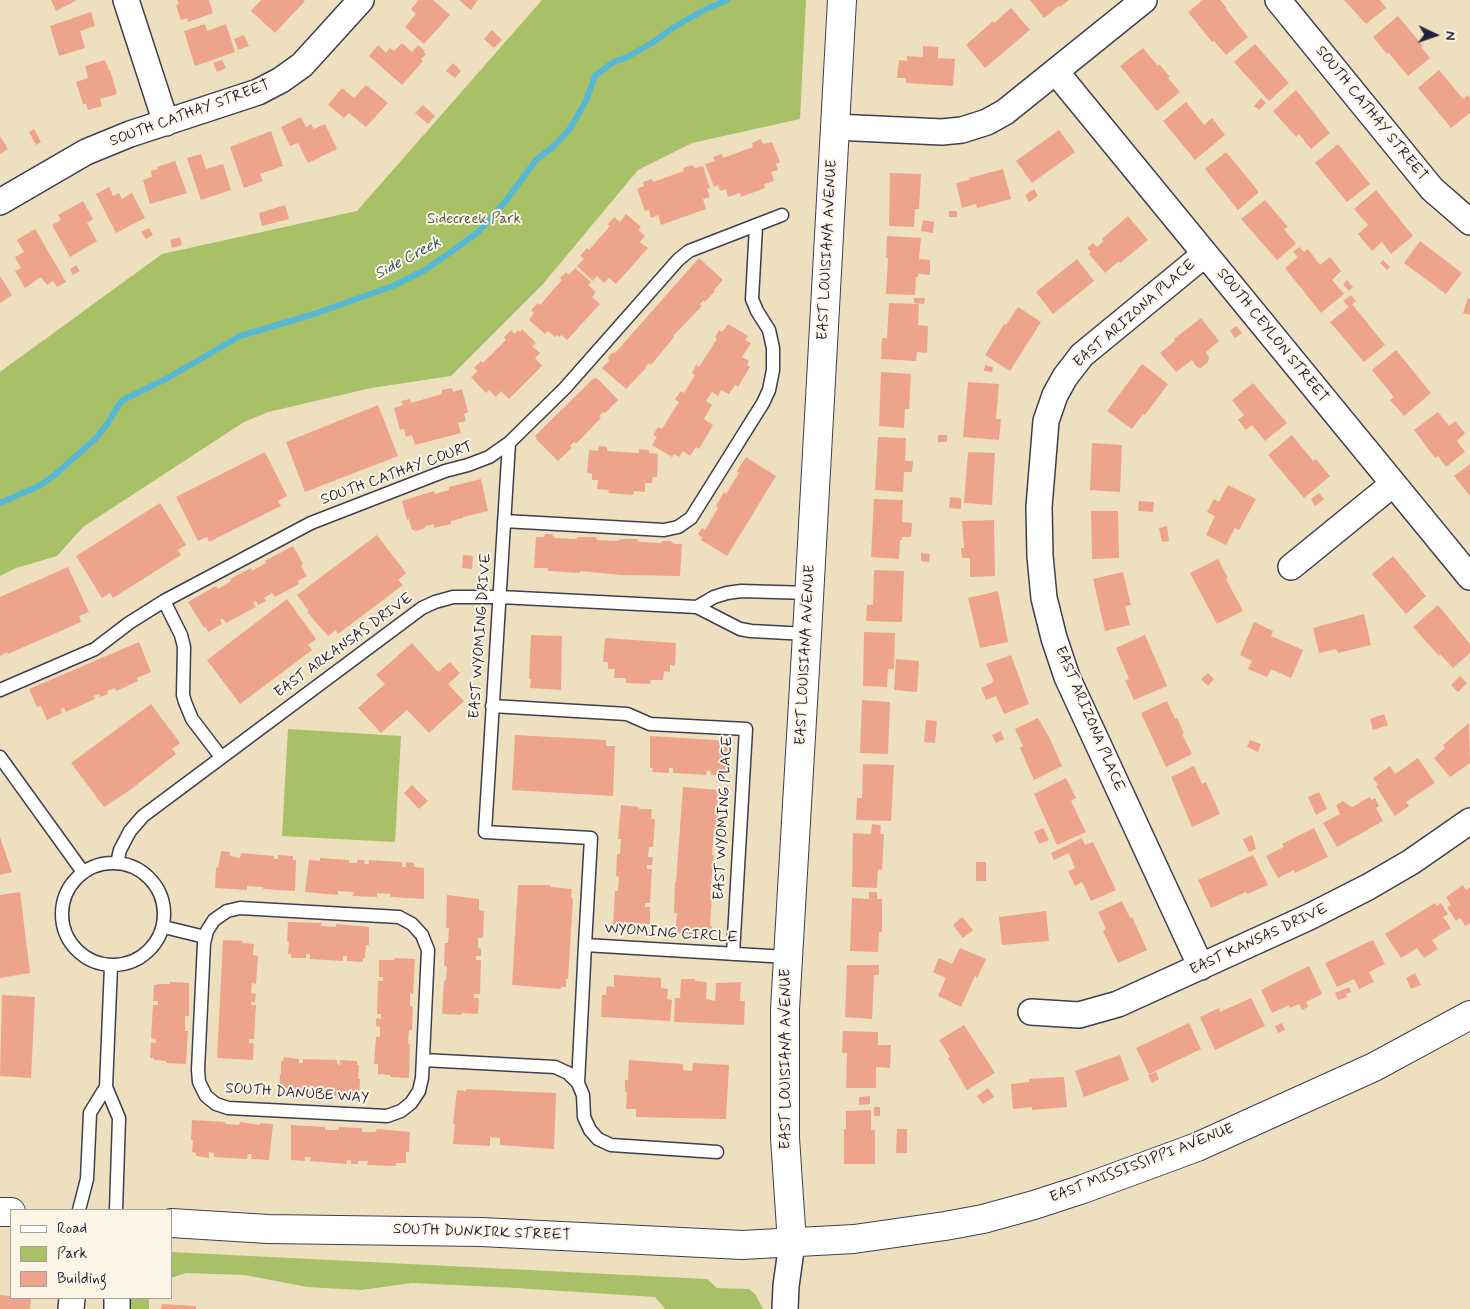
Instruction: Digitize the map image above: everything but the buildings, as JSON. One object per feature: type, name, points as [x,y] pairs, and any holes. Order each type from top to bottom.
[{"type":"main road","name":"EAST LOUISIANA AVENUE","points":[[792,1243],[785,1138],[784,1025],[810,593],[842,0]]},
{"type":"main road","name":"EAST MISSISSIPPI AVENUE","points":[[792,1243],[854,1239],[945,1226],[1006,1213],[1082,1189],[1196,1147],[1374,1067],[1470,1015]]},
{"type":"main road","name":"SOUTH DUNKIRK STREET","points":[[172,1223],[268,1229],[481,1232],[742,1244],[792,1243]]},
{"type":"street","points":[[126,0],[166,123]]},
{"type":"street","name":"SOUTH CATHAY STREET","points":[[0,202],[86,152],[130,134],[258,92],[281,80],[302,65],[361,0]]},
{"type":"street","points":[[835,127],[942,132],[962,130],[987,122],[1004,112],[1056,72],[1144,0]]},
{"type":"street","name":"SOUTH CATHAY STREET","points":[[1278,0],[1432,189],[1470,222]]},
{"type":"street","name":"SOUTH CEYLON STREET","points":[[1056,72],[1470,577]]},
{"type":"street","name":"EAST ARIZONA PLACE","points":[[1201,967],[1065,671],[1044,598],[1040,556],[1039,507],[1046,421],[1055,395],[1065,377],[1082,356],[1205,254]]},
{"type":"street","points":[[1291,567],[1393,484]]},
{"type":"street","name":"EAST KANSAS DRIVE","points":[[1031,1012],[1079,1015],[1118,1004],[1309,917],[1368,887],[1410,862],[1470,821]]},
{"type":"street","name":"EAST LOUISIANA AVENUE","points":[[785,1309],[792,1243]]},
{"type":"lane","name":"SOUTH CATHAY COURT","points":[[0,690],[95,649],[129,623],[164,601],[310,523],[445,471],[489,457],[509,443],[565,388],[688,251],[782,216]]},
{"type":"lane","points":[[504,521],[664,530],[678,527],[691,518],[769,390],[773,370],[773,348],[769,330],[752,299],[756,226]]},
{"type":"lane","name":"EAST WYOMING DRIVE","points":[[485,832],[509,443]]},
{"type":"lane","points":[[697,607],[714,597],[740,591],[810,593]]},
{"type":"lane","points":[[500,597],[697,607],[740,629],[807,634]]},
{"type":"lane","name":"EAST ARKANSAS DRIVE","points":[[117,863],[120,850],[130,831],[143,816],[422,608],[435,602],[453,598],[500,597]]},
{"type":"lane","points":[[164,601],[181,635],[184,647],[183,695],[185,702],[192,719],[220,757]]},
{"type":"lane","name":"EAST WYOMING PLACE","points":[[492,706],[628,714],[650,724],[746,729],[733,954]]},
{"type":"lane","points":[[0,758],[83,872]]},
{"type":"lane","name":"WYOMING CIRCLE","points":[[485,832],[591,838],[585,945],[787,957]]},
{"type":"lane","points":[[106,863],[117,863],[131,865],[145,874],[156,886],[163,900],[165,917],[164,927],[156,944],[144,956],[131,963],[111,966],[94,962],[81,955],[70,943],[62,926],[62,911],[64,897],[72,883],[83,872],[91,867],[106,863]]},
{"type":"lane","name":"SOUTH DANUBE WAY","points":[[240,908],[399,917],[412,924],[422,935],[428,950],[423,1060],[419,1090],[412,1103],[401,1111],[387,1116],[228,1108],[216,1104],[206,1096],[199,1082],[198,1070],[205,937],[214,920],[227,911],[240,908]]},
{"type":"lane","points":[[164,927],[205,937]]},
{"type":"lane","points":[[578,1084],[585,945]]},
{"type":"lane","points":[[111,966],[106,1087],[119,1118],[116,1209]]},
{"type":"lane","points":[[423,1060],[555,1067],[568,1073],[578,1084],[583,1095],[584,1117],[590,1130],[598,1139],[611,1146],[717,1152]]},
{"type":"lane","points":[[79,1209],[87,1179],[90,1113],[106,1087]]},
{"type":"green space","name":"Sidecreek Park","points":[[542,0],[806,0],[800,119],[692,143],[638,170],[543,284],[451,376],[371,388],[268,412],[244,422],[83,527],[57,556],[16,568],[0,576],[0,372],[162,254],[357,211]]},
{"type":"green space","points":[[288,729],[401,736],[395,842],[282,836]]},
{"type":"green space","points":[[172,1252],[707,1279],[717,1288],[749,1289],[755,1294],[763,1309],[665,1309],[655,1297],[516,1288],[412,1283],[361,1290],[307,1287],[245,1275],[186,1273],[172,1278]]},
{"type":"green space","points":[[130,1299],[149,1299],[149,1309],[129,1309]]},
{"type":"waterway","name":"Side Creek","points":[[0,503],[39,486],[56,474],[96,438],[123,400],[166,379],[240,336],[314,314],[393,286],[425,270],[478,232],[505,202],[536,160],[553,147],[569,130],[586,101],[595,76],[612,63],[652,43],[674,27],[706,9],[727,0]]}]
